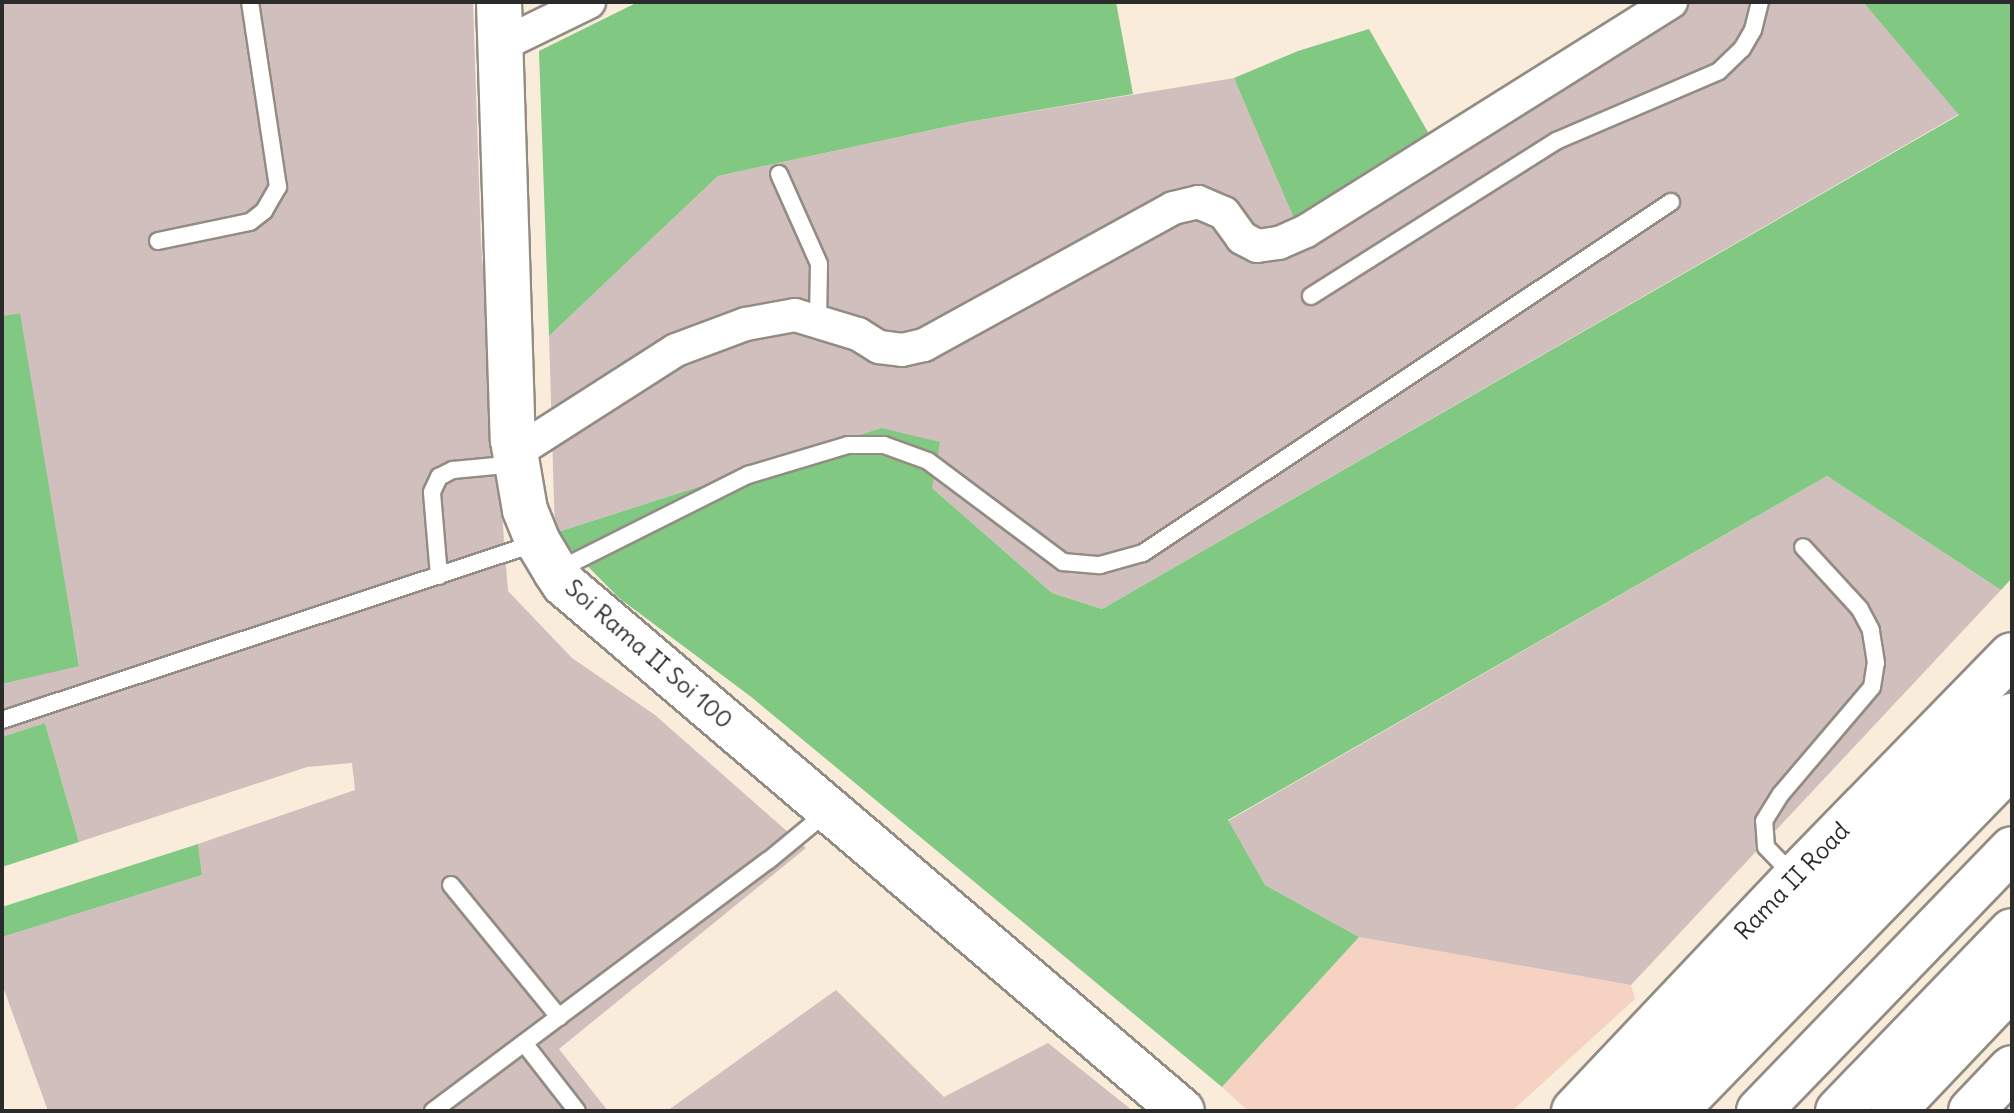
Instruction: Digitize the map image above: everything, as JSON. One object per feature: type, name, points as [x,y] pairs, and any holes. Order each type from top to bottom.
[{"type":"main road","name":"Soi Rama II Soi 100","points":[[499,2],[516,458],[525,510],[547,557],[564,584],[1182,1111]]},
{"type":"main road","name":"Rama II Road","points":[[1574,1111],[1795,877],[2012,655]]},
{"type":"main road","points":[[1627,1111],[2012,716]]},
{"type":"main road","points":[[1675,1111],[2012,765]]},
{"type":"main road","points":[[1759,1111],[2012,849]]},
{"type":"main road","points":[[1838,1111],[2012,931]]},
{"type":"main road","points":[[1855,1111],[2012,948]]},
{"type":"main road","points":[[1893,1111],[2012,986]]},
{"type":"main road","points":[[1971,1111],[2012,1068]]},
{"type":"street","points":[[501,45],[589,2]]},
{"type":"street","points":[[516,458],[676,350],[746,324],[795,315],[818,319],[858,334],[879,347],[902,350],[924,345],[1173,208],[1198,202],[1224,213],[1242,238],[1257,246],[1279,243],[1306,231],[1671,2]]},
{"type":"lane","points":[[158,241],[250,222],[264,211],[278,187],[250,2]]},
{"type":"lane","points":[[1311,296],[1556,141],[1719,71],[1742,49],[1753,30],[1760,2]]},
{"type":"lane","points":[[779,174],[819,264],[818,319]]},
{"type":"lane","points":[[2,720],[439,576],[547,557],[748,475],[848,445],[884,445],[928,461],[1063,562],[1100,565],[1143,553],[1671,202]]},
{"type":"lane","points":[[439,576],[432,492],[439,477],[453,470],[516,458]]},
{"type":"lane","points":[[1795,877],[1766,847],[1764,821],[1781,794],[1872,687],[1876,663],[1871,630],[1860,609],[1803,547]]},
{"type":"lane","points":[[433,1111],[769,860],[830,809]]},
{"type":"lane","points":[[451,885],[559,1017]]},
{"type":"lane","points":[[524,1043],[577,1111]]},
{"type":"shaded area","points":[[2,2],[473,2],[481,242],[508,591],[572,658],[655,715],[806,848],[559,1049],[608,1111],[48,1111],[2,984],[2,937],[202,875],[198,844],[355,790],[352,763],[307,767],[79,842],[45,723],[2,737],[2,684],[79,665],[19,313],[2,316]]},
{"type":"shaded area","points":[[1683,2],[1863,2],[1959,114],[1102,609],[1052,593],[932,488],[881,428],[555,533],[549,336],[718,176],[968,122],[1234,78],[1295,217]]},
{"type":"shaded area","points":[[1827,476],[2001,590],[1631,985],[1359,937],[1265,885],[1228,821]]},
{"type":"shaded area","points":[[1359,937],[1631,985],[1635,999],[1512,1111],[1248,1111],[1222,1087]]},
{"type":"shaded area","points":[[836,990],[944,1097],[1048,1043],[1133,1111],[667,1111]]},
{"type":"green space","points":[[638,2],[1116,2],[1133,94],[968,122],[718,176],[549,336],[539,51]]},
{"type":"green space","points":[[1863,2],[2012,2],[2012,578],[2001,590],[1827,476],[1228,820],[1265,885],[1359,937],[1222,1087],[750,696],[619,598],[555,533],[881,428],[940,442],[932,488],[1052,593],[1102,609],[1959,115]]},
{"type":"green space","points":[[1369,29],[1433,141],[1294,218],[1234,78],[1298,51]]},
{"type":"green space","points":[[20,313],[79,666],[2,684],[2,316]]},
{"type":"green space","points":[[45,723],[79,842],[2,867],[2,737]]},
{"type":"green space","points":[[198,844],[202,875],[2,937],[2,907]]}]
